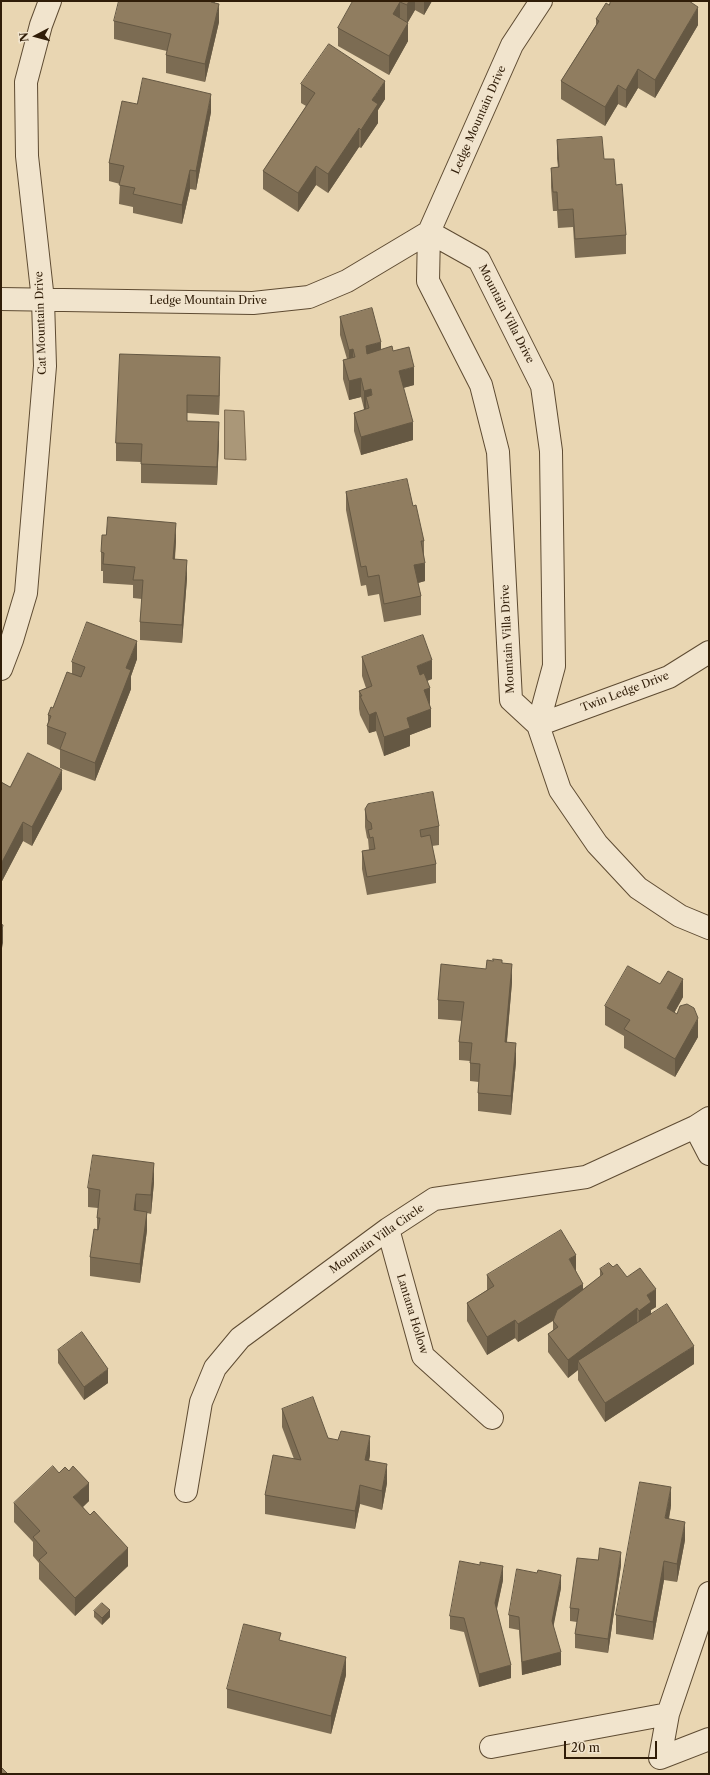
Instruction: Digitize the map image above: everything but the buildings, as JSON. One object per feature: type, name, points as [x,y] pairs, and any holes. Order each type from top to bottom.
[{"type":"street","name":"Cat Mountain Drive","points":[[1,669],[12,640],[26,593],[45,366],[43,300],[27,156],[26,82],[41,25],[50,1]]},
{"type":"street","name":"Ledge Mountain Drive","points":[[1,299],[253,304],[309,297],[347,281],[429,232],[512,45],[541,1]]},
{"type":"street","name":"Mountain Villa Drive","points":[[538,726],[554,666],[551,451],[542,386],[478,260],[429,232],[428,281],[481,385],[498,452],[511,700],[538,726],[560,790],[597,844],[638,888],[680,916],[709,928]]},
{"type":"street","name":"Twin Ledge Drive","points":[[538,726],[669,677],[709,652]]},
{"type":"street","points":[[702,1122],[709,1154]]},
{"type":"street","name":"Mountain Villa Circle","points":[[186,1491],[201,1402],[215,1368],[240,1338],[388,1229],[434,1199],[586,1177],[702,1122]]},
{"type":"street","name":"Lantana Hollow","points":[[388,1229],[423,1356],[492,1418]]},
{"type":"street","points":[[709,1593],[668,1714],[660,1758],[709,1739]]},
{"type":"street","points":[[491,1747],[668,1714]]},
{"type":"shaded area","points":[[225,410],[244,411],[246,460],[225,459]]}]
